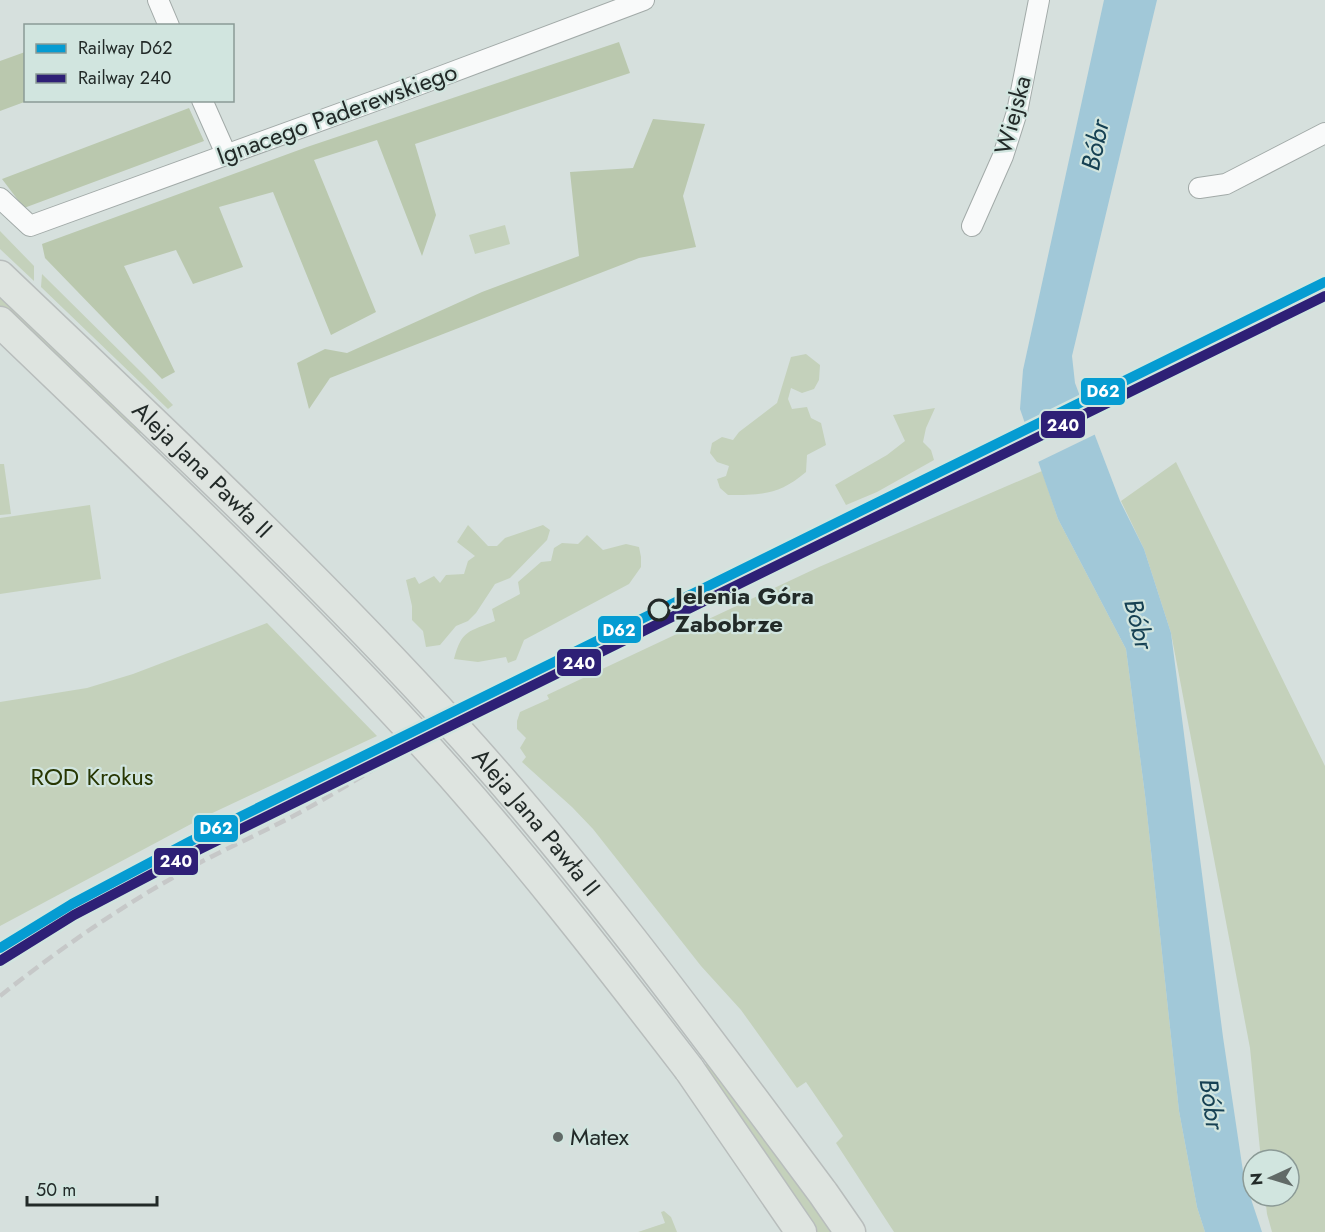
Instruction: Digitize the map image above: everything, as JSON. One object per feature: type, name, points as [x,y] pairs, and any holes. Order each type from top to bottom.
[{"type":"main road","name":"Aleja Jana Pawła II","points":[[0,276],[307,571],[460,733],[591,887],[720,1055],[850,1232]]},
{"type":"main road","name":"Aleja Jana Pawła II","points":[[0,322],[282,595],[432,753],[556,899],[689,1069],[801,1232]]},
{"type":"street","points":[[158,0],[168,24]]},
{"type":"street","name":"Ignacego Paderewskiego","points":[[0,198],[30,226],[413,87],[644,0]]},
{"type":"street","name":"Wiejska","points":[[972,226],[1003,156],[1017,112],[1039,0]]},
{"type":"street","points":[[203,102],[226,154]]},
{"type":"street","points":[[1199,188],[1226,184],[1325,133]]},
{"type":"green space","points":[[619,42],[630,73],[415,144],[436,215],[422,256],[377,140],[314,160],[376,312],[331,335],[273,192],[219,207],[243,267],[193,284],[176,250],[124,266],[175,372],[162,379],[45,258],[42,244],[307,147]]},
{"type":"green space","points":[[24,52],[24,102],[0,111],[0,61]]},
{"type":"green space","points":[[189,108],[204,141],[24,208],[2,179]]},
{"type":"green space","points":[[653,119],[705,124],[683,196],[696,247],[639,258],[330,378],[309,409],[297,363],[325,349],[347,353],[482,292],[579,256],[570,172],[633,168]]},
{"type":"green space","points":[[505,225],[510,244],[475,254],[469,235]]},
{"type":"green space","points":[[0,231],[34,266],[34,281],[0,249]]},
{"type":"green space","points":[[42,274],[173,405],[168,409],[41,287]]},
{"type":"green space","points":[[0,288],[143,430],[139,435],[0,309]]},
{"type":"green space","points":[[806,354],[820,365],[819,380],[814,389],[802,393],[791,388],[788,399],[792,409],[807,407],[811,418],[821,423],[826,445],[807,455],[806,472],[787,485],[761,494],[728,495],[720,488],[717,479],[726,476],[729,466],[717,462],[710,453],[712,443],[722,437],[733,440],[739,432],[777,403],[791,357]]},
{"type":"green space","points":[[935,408],[926,428],[923,442],[931,450],[934,460],[877,492],[846,505],[835,485],[887,455],[905,441],[893,415]]},
{"type":"green space","points":[[1176,462],[1325,766],[1325,1232],[1272,1232],[1266,1208],[1301,1208],[1301,1148],[1260,1148],[1250,1048],[1171,633],[1144,549],[1121,501]]},
{"type":"green space","points":[[0,464],[4,464],[11,514],[0,515]]},
{"type":"green space","points":[[1042,471],[1058,519],[1126,649],[1145,795],[1179,1111],[1197,1207],[1205,1232],[894,1232],[836,1143],[843,1136],[806,1082],[797,1088],[741,1010],[701,966],[593,829],[522,762],[526,757],[520,748],[526,738],[517,729],[520,712],[549,699],[547,695],[819,567]]},
{"type":"green space","points":[[90,505],[101,579],[0,594],[0,518]]},
{"type":"green space","points":[[468,525],[488,546],[497,546],[505,538],[543,525],[550,530],[547,540],[510,578],[495,584],[468,621],[456,626],[440,645],[426,647],[423,631],[412,620],[412,606],[406,580],[415,577],[419,584],[434,576],[440,583],[446,575],[464,574],[468,561],[475,556],[457,542]]},
{"type":"green space","points":[[587,535],[603,550],[626,544],[639,547],[641,567],[629,584],[524,640],[516,660],[508,663],[506,657],[478,662],[454,659],[464,637],[473,630],[495,621],[492,609],[520,594],[518,582],[541,562],[551,561],[554,548],[562,543],[578,544]]},
{"type":"green space","name":"ROD Krokus","points":[[267,623],[377,736],[206,816],[0,926],[0,702],[87,688],[133,674]]},
{"type":"green space","points":[[709,1062],[838,1232],[813,1232],[703,1067]]},
{"type":"green space","points":[[664,1211],[671,1217],[677,1232],[638,1232],[665,1223],[661,1212]]},
{"type":"water","name":"Bóbr","points":[[1104,0],[1157,0],[1072,356],[1075,383],[1120,501],[1144,549],[1171,633],[1223,1037],[1241,1158],[1241,1208],[1254,1208],[1262,1232],[1205,1232],[1197,1207],[1179,1111],[1145,795],[1126,649],[1058,519],[1020,409],[1023,370]]},
{"type":"pier","points":[[1083,394],[1098,433],[1036,463],[1022,424]]},
{"type":"railway","points":[[0,996],[48,959],[148,892],[201,862],[299,813],[446,728]]},
{"type":"rail line","name":"D62","points":[[0,948],[72,904],[191,841],[1325,282]]},
{"type":"rail line","name":"240","points":[[0,961],[74,915],[196,851],[1325,296]]},
{"type":"place","name":"Jelenia Góra Zabobrze","points":[[659,610]]},
{"type":"place","name":"Matex","points":[[558,1137]]}]
